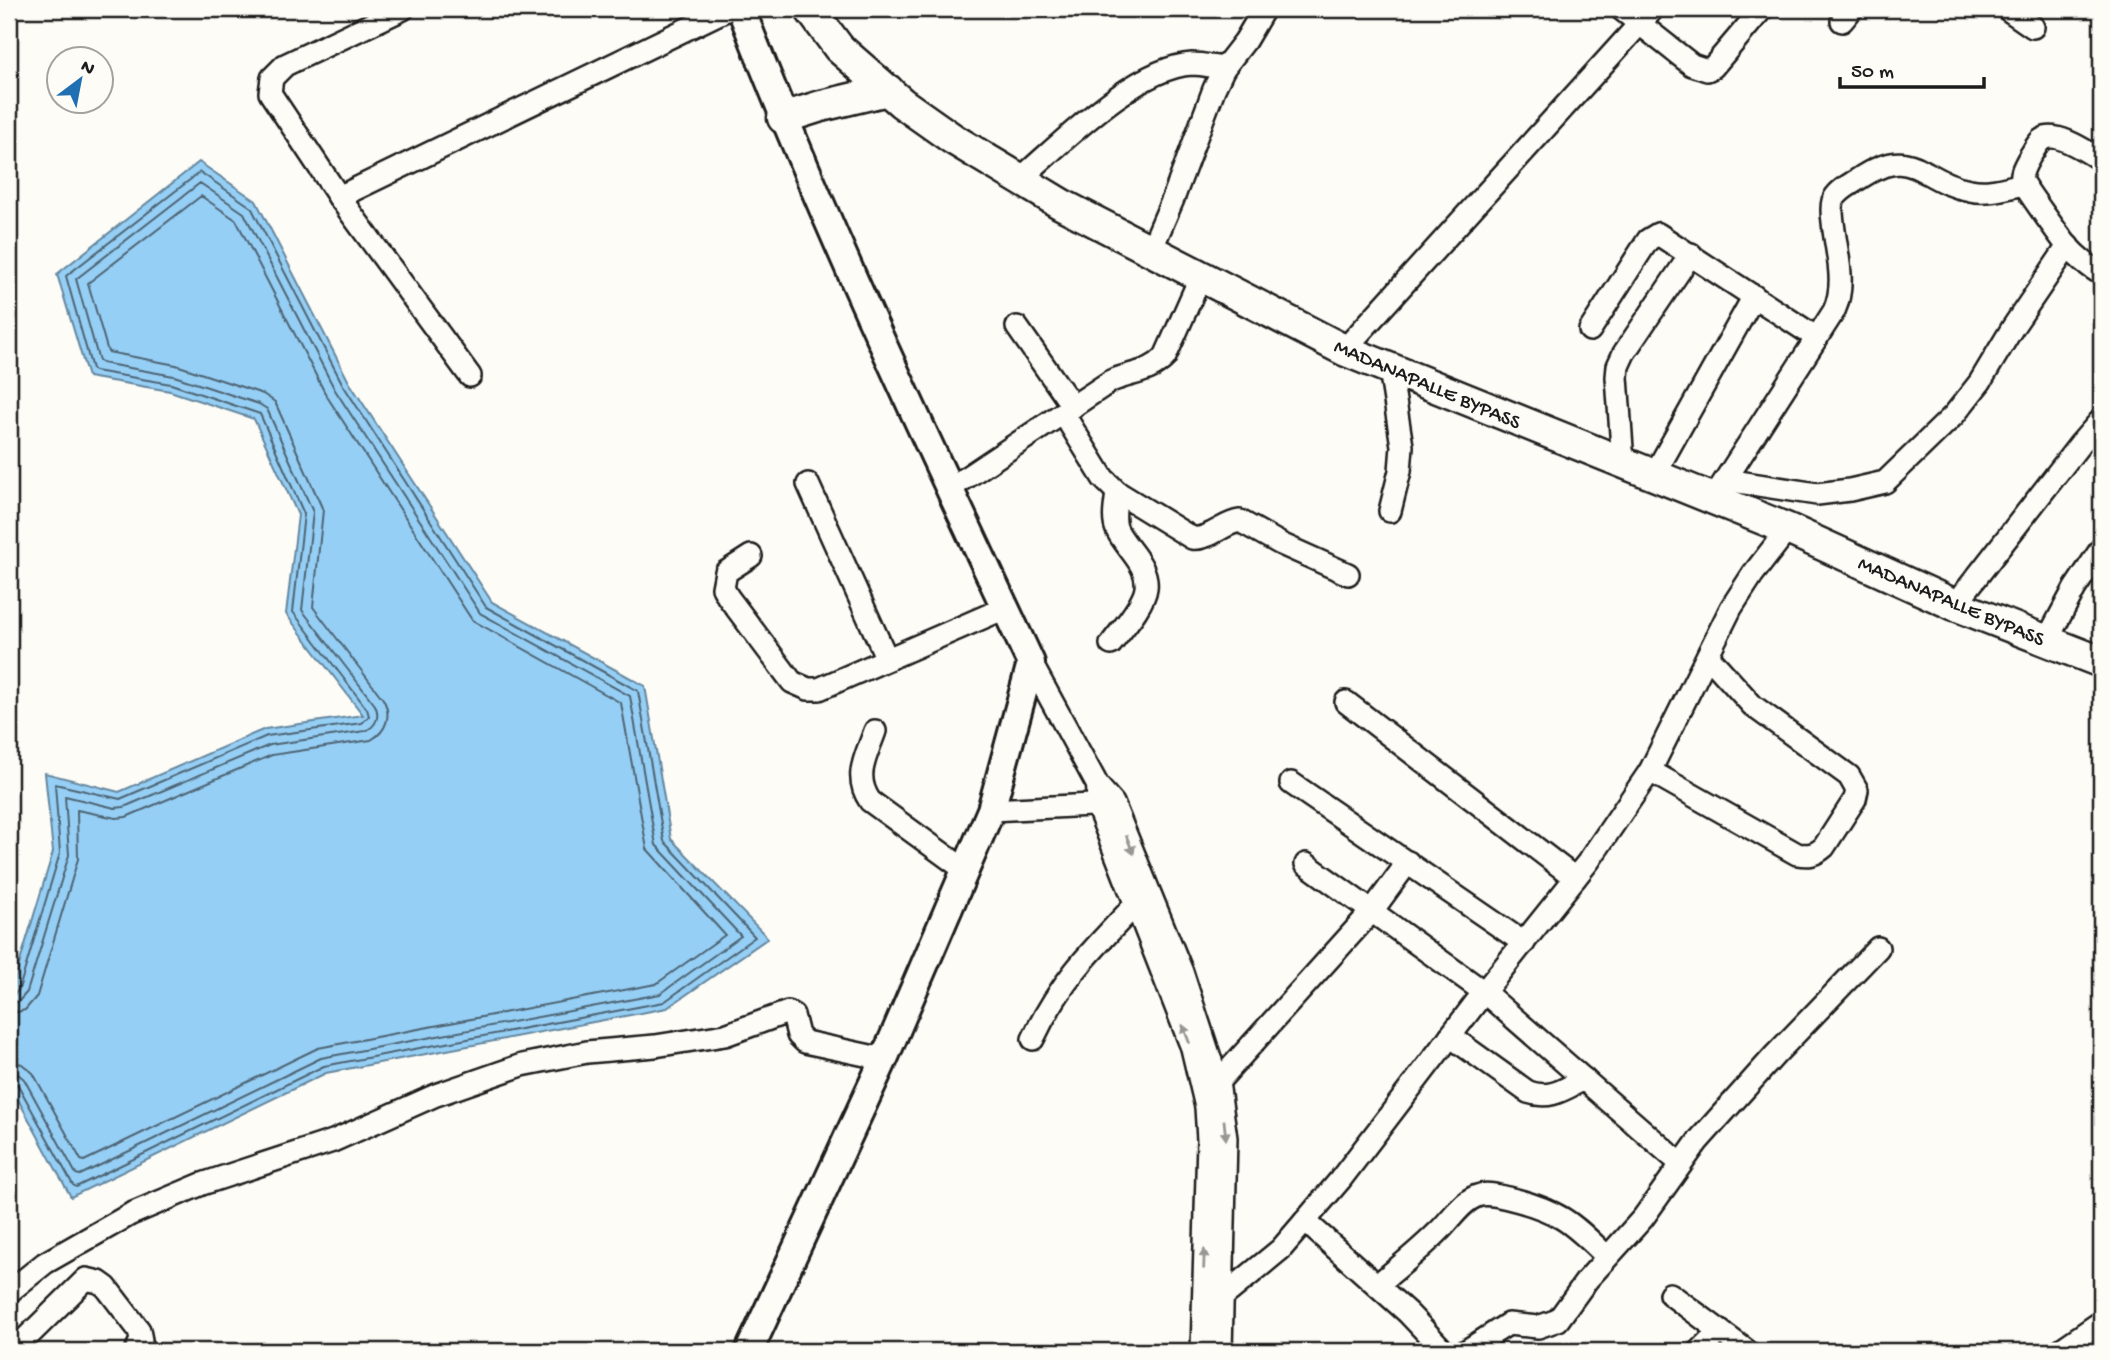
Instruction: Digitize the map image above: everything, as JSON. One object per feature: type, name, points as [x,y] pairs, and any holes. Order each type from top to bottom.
[{"type":"highway","name":"MADANAPALLE BYPASS","points":[[810,9],[839,48],[888,90],[953,139],[1061,204],[1344,350],[1654,475],[1720,489],[1788,529],[1955,605],[2047,640],[2098,655]]},
{"type":"highway","points":[[783,118],[888,90]]},
{"type":"main road","points":[[741,9],[783,118],[878,337],[1031,663],[991,810],[884,1059],[749,1351]]},
{"type":"street","points":[[403,9],[285,65],[272,78],[270,93],[339,197],[470,376]]},
{"type":"street","points":[[339,197],[728,9]]},
{"type":"street","points":[[1151,250],[1174,199],[1214,89],[1224,68],[1245,41],[1264,9]]},
{"type":"street","points":[[1621,9],[1647,16],[1692,65],[1707,70],[1713,67],[1762,9]]},
{"type":"street","points":[[2007,9],[2033,27]]},
{"type":"street","points":[[1344,350],[1647,16]]},
{"type":"street","points":[[1020,179],[1104,106],[1157,73],[1192,64],[1224,68]]},
{"type":"street","points":[[2101,160],[2083,149],[2055,137],[2048,137],[2037,145],[2023,169],[2023,184],[2068,246],[2101,274]]},
{"type":"street","points":[[2023,184],[1986,192],[1971,191],[1914,166],[1887,163],[1838,192],[1831,206],[1840,265],[1840,297],[1834,312],[1720,489],[1818,494],[1885,482],[1954,415],[1980,382],[2013,327],[2068,246]]},
{"type":"street","points":[[1590,330],[1653,235],[1664,235],[1816,338]]},
{"type":"street","points":[[1623,463],[1616,377],[1618,366],[1691,254]]},
{"type":"street","points":[[949,489],[1111,381],[1156,367],[1165,357],[1201,276]]},
{"type":"street","points":[[1654,475],[1754,296]]},
{"type":"street","points":[[1017,327],[1068,410],[1103,478],[1117,492],[1192,537],[1203,538],[1232,522],[1240,522],[1348,574]]},
{"type":"street","points":[[1390,369],[1402,446],[1400,471],[1390,511]]},
{"type":"street","points":[[1955,605],[2101,420]]},
{"type":"street","points":[[808,484],[887,659]]},
{"type":"street","points":[[1111,644],[1142,600],[1146,589],[1145,576],[1136,556],[1117,529],[1117,492]]},
{"type":"street","points":[[1203,1312],[1281,1249],[1305,1221],[1575,878],[1650,771],[1731,608],[1788,529]]},
{"type":"street","points":[[2047,640],[2075,588],[2101,550]]},
{"type":"street","points":[[751,556],[726,572],[723,588],[792,682],[808,689],[819,689],[1005,608]]},
{"type":"street","points":[[1650,771],[1797,854],[1808,856],[1824,847],[1855,799],[1857,790],[1849,776],[1754,706],[1708,656]]},
{"type":"street","points":[[1031,663],[1103,798],[1182,972],[1218,1082],[1226,1138],[1221,1351]]},
{"type":"street","points":[[1346,702],[1575,878]]},
{"type":"street","points":[[875,731],[860,779],[870,801],[965,870]]},
{"type":"street","points":[[1291,783],[1524,943]]},
{"type":"street","points":[[991,810],[1103,798]]},
{"type":"street","points":[[1103,798],[1136,904],[1192,1048],[1206,1107],[1208,1140],[1202,1351]]},
{"type":"street","points":[[1218,1082],[1372,911],[1408,862]]},
{"type":"street","points":[[1307,864],[1484,992],[1681,1164]]},
{"type":"street","points":[[1033,1039],[1064,982],[1136,904]]},
{"type":"street","points":[[1466,1351],[1508,1324],[1538,1327],[1558,1320],[1587,1280],[1643,1218],[1698,1141],[1775,1055],[1878,948]]},
{"type":"street","points":[[9,1292],[46,1264],[131,1214],[202,1184],[333,1141],[436,1095],[522,1065],[587,1052],[655,1046],[724,1035],[788,1012],[793,1015],[798,1035],[805,1042],[884,1059]]},
{"type":"street","points":[[1450,1036],[1528,1092],[1542,1097],[1584,1079]]},
{"type":"street","points":[[1377,1285],[1439,1231],[1466,1202],[1476,1196],[1488,1194],[1534,1205],[1556,1214],[1577,1227],[1607,1257]]},
{"type":"street","points":[[1305,1221],[1408,1313],[1444,1351]]},
{"type":"street","points":[[13,1351],[82,1281],[92,1279],[106,1287],[139,1330],[141,1340],[136,1351]]},
{"type":"street","points":[[1670,1294],[1747,1351]]},
{"type":"street","points":[[2059,1351],[2101,1322]]},
{"type":"street","points":[[1700,1351],[1720,1331]]},
{"type":"water","points":[[199,162],[256,201],[349,382],[492,602],[645,686],[671,839],[768,938],[667,1008],[326,1073],[71,1197],[9,1083],[9,998],[53,852],[45,773],[119,792],[265,729],[363,715],[286,614],[298,515],[254,419],[170,391],[88,377],[57,274]]}]
